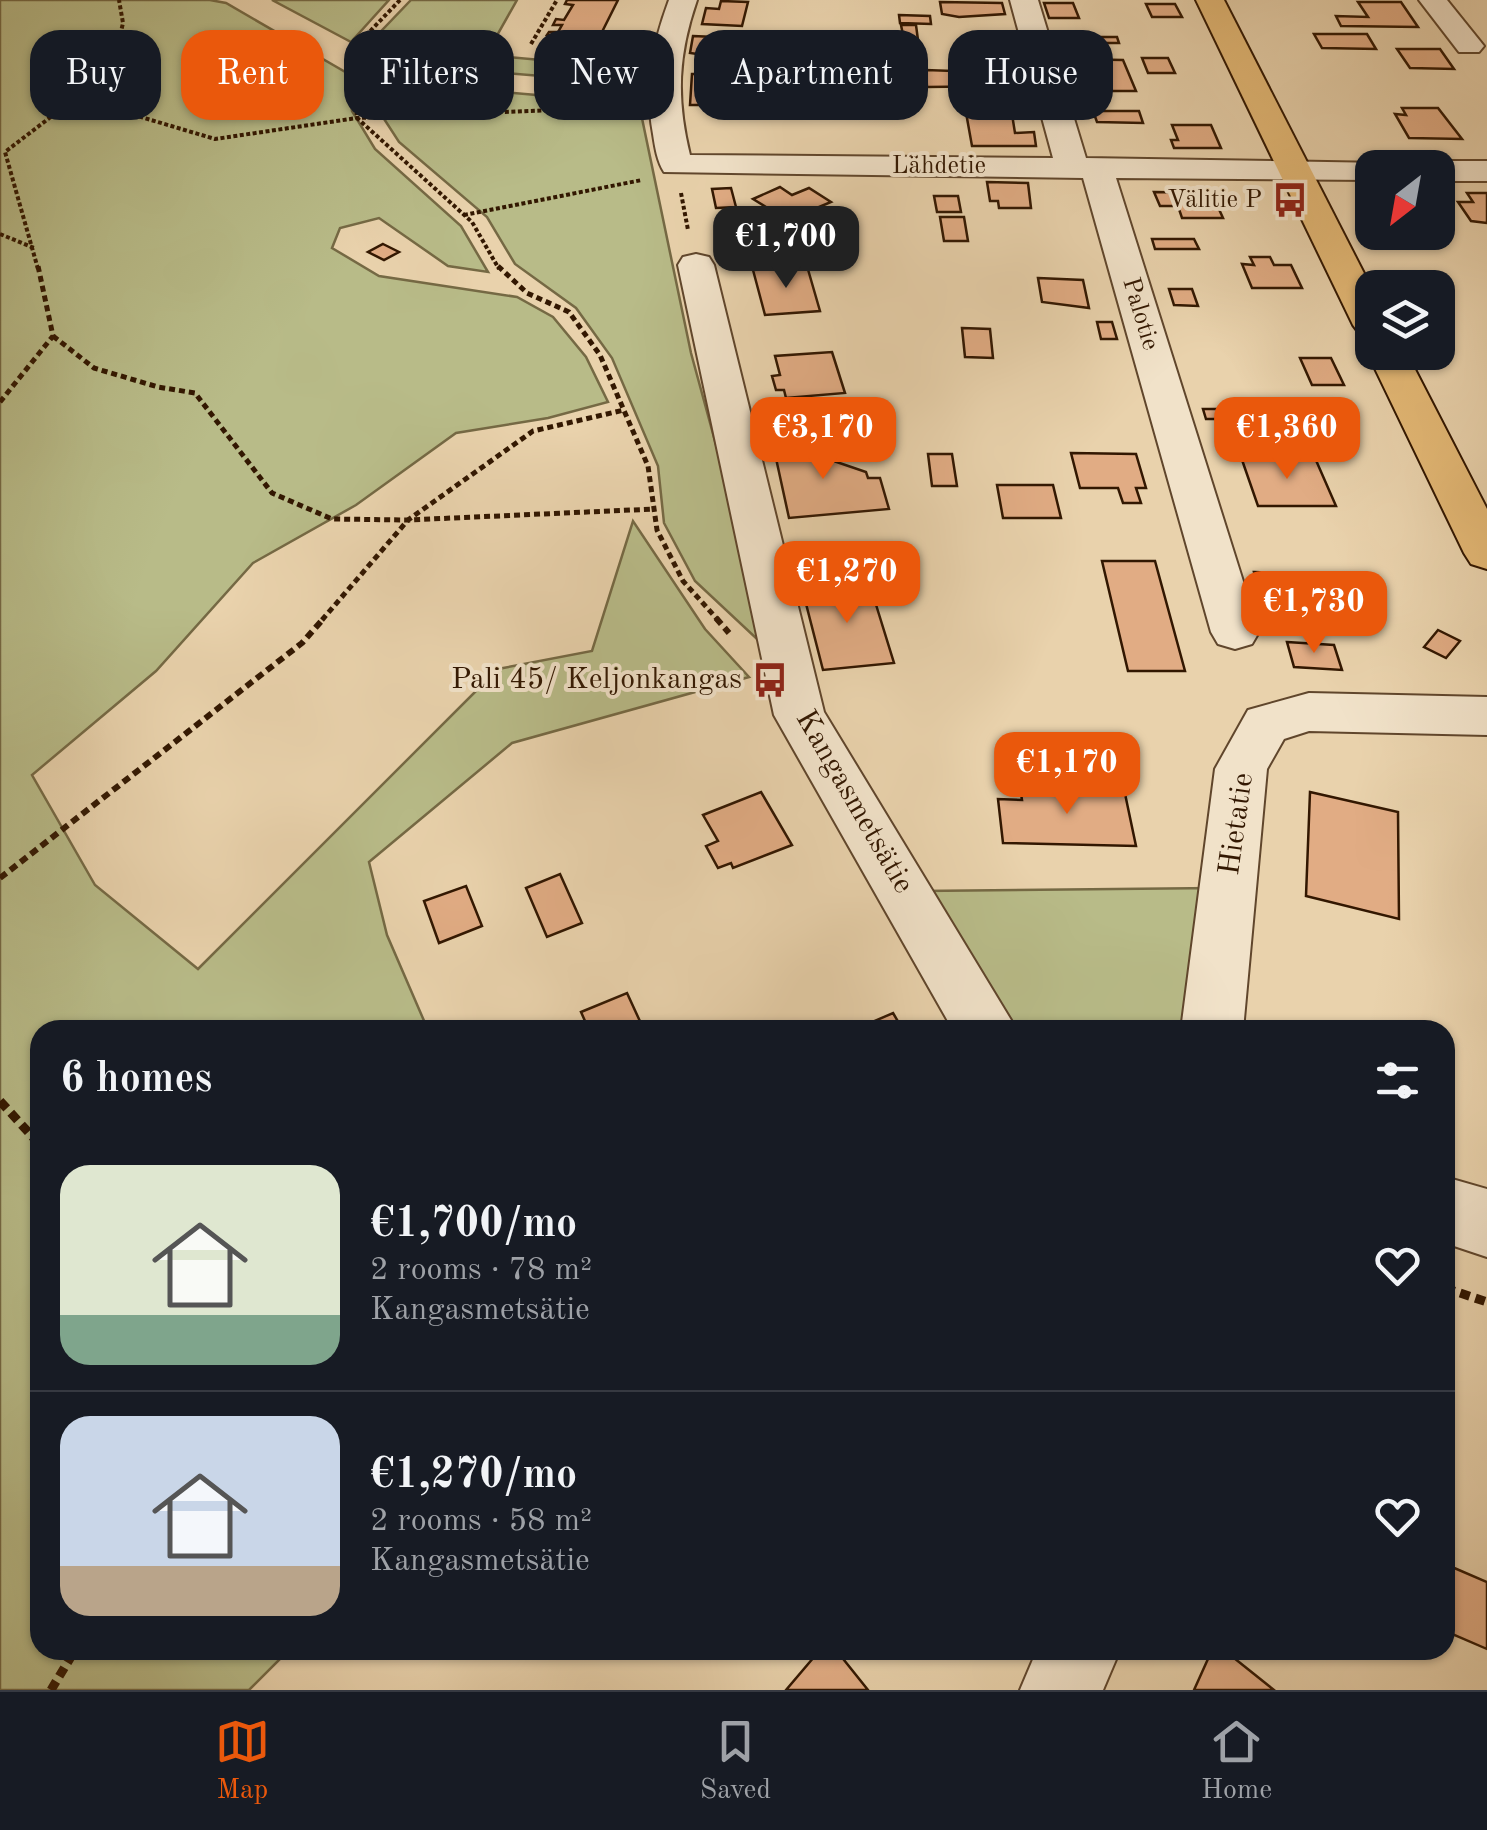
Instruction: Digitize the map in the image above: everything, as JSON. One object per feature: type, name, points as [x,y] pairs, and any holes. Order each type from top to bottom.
[{"type":"main road","points":[[1210,0],[1355,291]]},
{"type":"main road","points":[[1395,370],[1487,553]]},
{"type":"street","points":[[672,30],[683,0]]},
{"type":"street","name":"Palotie","points":[[1024,0],[1084,167],[1235,632]]},
{"type":"street","points":[[1434,0],[1469,46]]},
{"type":"street","points":[[665,120],[676,169]]},
{"type":"street","name":"Lähdetie","points":[[676,169],[1355,170]]},
{"type":"street","points":[[1455,171],[1487,171]]},
{"type":"street","name":"Kangasmetsätie","points":[[696,265],[799,714],[980,1020]]},
{"type":"street","name":"Hietatie","points":[[1213,1020],[1241,769],[1266,724],[1309,712],[1487,716]]},
{"type":"street","points":[[1455,1213],[1487,1224]]},
{"type":"street","points":[[1061,1690],[1075,1660]]},
{"type":"path","points":[[120,0],[121,30]]},
{"type":"path","points":[[371,30],[400,0]]},
{"type":"path","points":[[531,44],[558,0]]},
{"type":"path","points":[[48,120],[5,152],[34,248],[52,336],[94,368],[158,387],[195,393],[272,493],[332,518],[408,520],[654,509]]},
{"type":"path","points":[[149,120],[215,140],[344,120]]},
{"type":"path","points":[[359,120],[472,222],[500,270],[527,293],[569,312],[600,355],[648,466],[657,530],[683,582],[762,665],[788,662]]},
{"type":"path","points":[[464,215],[676,169],[696,265]]},
{"type":"path","points":[[0,234],[34,248]]},
{"type":"path","points":[[0,402],[52,336]]},
{"type":"path","points":[[0,878],[302,643],[408,520],[533,432],[624,410]]},
{"type":"path","points":[[0,1102],[30,1134]]},
{"type":"path","points":[[1455,1291],[1487,1302]]},
{"type":"path","points":[[51,1690],[69,1660]]},
{"type":"green space","points":[[0,0],[210,0],[226,3],[273,30],[181,30],[181,120],[324,120],[324,60],[344,71],[344,120],[357,120],[375,149],[461,226],[488,272],[448,266],[379,218],[340,228],[332,248],[379,276],[517,297],[553,317],[586,357],[608,402],[548,418],[456,433],[356,505],[253,563],[156,671],[32,775],[95,885],[198,969],[498,669],[592,651],[633,521],[705,629],[749,677],[512,743],[369,862],[387,935],[424,1020],[30,1020],[30,1660],[279,1660],[249,1690],[0,1690]]},
{"type":"green space","points":[[272,0],[389,0],[362,30],[344,30],[344,38]]},
{"type":"green space","points":[[411,0],[517,0],[500,30],[382,30]]},
{"type":"green space","points":[[514,58],[534,59],[534,75],[514,74]]},
{"type":"green space","points":[[514,93],[534,95],[534,120],[642,120],[691,353],[773,654],[695,581],[664,523],[658,466],[612,358],[576,308],[515,264],[487,217],[399,142],[385,120],[514,120]]},
{"type":"green space","points":[[1215,888],[1199,1020],[1000,1020],[921,891]]},
{"type":"building","points":[[567,0],[618,0],[603,30],[559,30],[562,25],[553,25],[556,19],[564,20],[573,5],[565,4]]},
{"type":"building","points":[[721,1],[748,2],[742,26],[702,24],[706,8],[719,9]]},
{"type":"building","points":[[940,2],[1002,3],[1005,14],[942,14]]},
{"type":"building","points":[[1358,2],[1401,2],[1418,27],[1341,26],[1336,16],[1368,17]]},
{"type":"building","points":[[1044,3],[1073,3],[1079,18],[1049,18]]},
{"type":"building","points":[[1146,4],[1175,4],[1182,17],[1152,17]]},
{"type":"building","points":[[899,15],[930,16],[931,24],[900,23]]},
{"type":"building","points":[[901,25],[916,25],[917,30],[902,30]]},
{"type":"building","points":[[1314,34],[1367,34],[1376,49],[1322,48]]},
{"type":"building","points":[[1397,49],[1440,49],[1454,69],[1410,68]]},
{"type":"building","points":[[1142,58],[1168,58],[1175,73],[1148,73]]},
{"type":"building","points":[[1113,60],[1123,60],[1136,91],[1113,91]]},
{"type":"building","points":[[928,70],[948,71],[948,87],[928,87]]},
{"type":"building","points":[[692,74],[694,74],[694,105],[690,105]]},
{"type":"building","points":[[1402,108],[1438,108],[1462,139],[1409,138],[1395,114],[1406,115]]},
{"type":"building","points":[[1113,111],[1139,111],[1143,123],[1097,122],[1113,120]]},
{"type":"building","points":[[967,120],[1013,120],[1015,133],[1034,132],[1036,146],[972,146]]},
{"type":"building","points":[[1172,125],[1211,125],[1221,148],[1174,148],[1171,140],[1178,140]]},
{"type":"building","points":[[987,182],[1028,183],[1031,208],[999,208],[998,201],[990,201]]},
{"type":"building","points":[[780,187],[792,195],[809,188],[831,202],[819,207],[826,230],[815,230],[817,236],[783,238],[782,233],[773,233],[766,207],[753,199]]},
{"type":"building","points":[[731,188],[736,207],[716,208],[712,189]]},
{"type":"building","points":[[1154,192],[1226,193],[1232,207],[1218,207],[1223,218],[1182,218],[1178,206],[1160,206]]},
{"type":"building","points":[[1467,193],[1487,193],[1487,223],[1471,221],[1458,202],[1473,202]]},
{"type":"building","points":[[934,196],[958,196],[961,212],[937,212]]},
{"type":"building","points":[[940,217],[964,217],[968,241],[944,241]]},
{"type":"building","points":[[1152,239],[1194,239],[1199,249],[1155,249]]},
{"type":"building","points":[[383,244],[399,252],[384,260],[368,252]]},
{"type":"building","points":[[1250,257],[1270,257],[1274,265],[1291,265],[1302,288],[1252,288],[1242,264],[1254,265]]},
{"type":"building","points":[[807,266],[820,311],[765,315],[753,270]]},
{"type":"building","points":[[1038,278],[1083,280],[1089,308],[1042,302]]},
{"type":"building","points":[[1169,289],[1192,289],[1198,306],[1174,305]]},
{"type":"building","points":[[1097,322],[1112,322],[1117,339],[1101,339]]},
{"type":"building","points":[[962,328],[990,329],[993,358],[965,357]]},
{"type":"building","points":[[832,352],[845,393],[786,398],[784,390],[776,390],[772,376],[780,375],[775,356]]},
{"type":"building","points":[[1300,358],[1331,358],[1344,385],[1312,385]]},
{"type":"building","points":[[1203,409],[1245,409],[1248,419],[1206,419]]},
{"type":"building","points":[[814,437],[819,456],[866,472],[868,478],[880,478],[889,509],[789,518],[772,440]]},
{"type":"building","points":[[1071,453],[1136,454],[1146,488],[1136,488],[1141,503],[1123,503],[1118,488],[1080,488]]},
{"type":"building","points":[[928,454],[952,454],[957,486],[932,486]]},
{"type":"building","points":[[1241,457],[1315,458],[1336,506],[1258,506]]},
{"type":"building","points":[[997,485],[1053,485],[1061,518],[1003,518]]},
{"type":"building","points":[[1102,561],[1155,561],[1185,671],[1128,671]]},
{"type":"building","points":[[1254,572],[1311,574],[1322,609],[1264,607]]},
{"type":"building","points":[[869,582],[894,663],[823,670],[802,588]]},
{"type":"building","points":[[1438,630],[1460,641],[1446,658],[1424,647]]},
{"type":"building","points":[[1287,642],[1334,645],[1342,670],[1294,667]]},
{"type":"building","points":[[1020,787],[1124,789],[1136,846],[1003,843],[998,799],[1022,800]]},
{"type":"building","points":[[761,792],[792,845],[733,868],[731,863],[718,868],[706,846],[718,841],[703,815]]},
{"type":"building","points":[[1310,792],[1398,812],[1399,919],[1306,896]]},
{"type":"building","points":[[560,874],[582,923],[547,937],[526,888]]},
{"type":"building","points":[[466,886],[482,926],[439,943],[424,901]]},
{"type":"building","points":[[627,993],[639,1020],[585,1020],[581,1012]]},
{"type":"building","points":[[893,1013],[897,1020],[877,1020]]},
{"type":"building","points":[[1455,1568],[1487,1582],[1487,1649],[1455,1635]]},
{"type":"building","points":[[812,1660],[844,1660],[868,1690],[786,1690]]},
{"type":"building","points":[[1208,1660],[1236,1660],[1274,1690],[1194,1690]]},
{"type":"place","name":"Välitie P","points":[[1290,200]]},
{"type":"place","name":"Pali 45/ Keljonkangas","points":[[770,680]]}]
